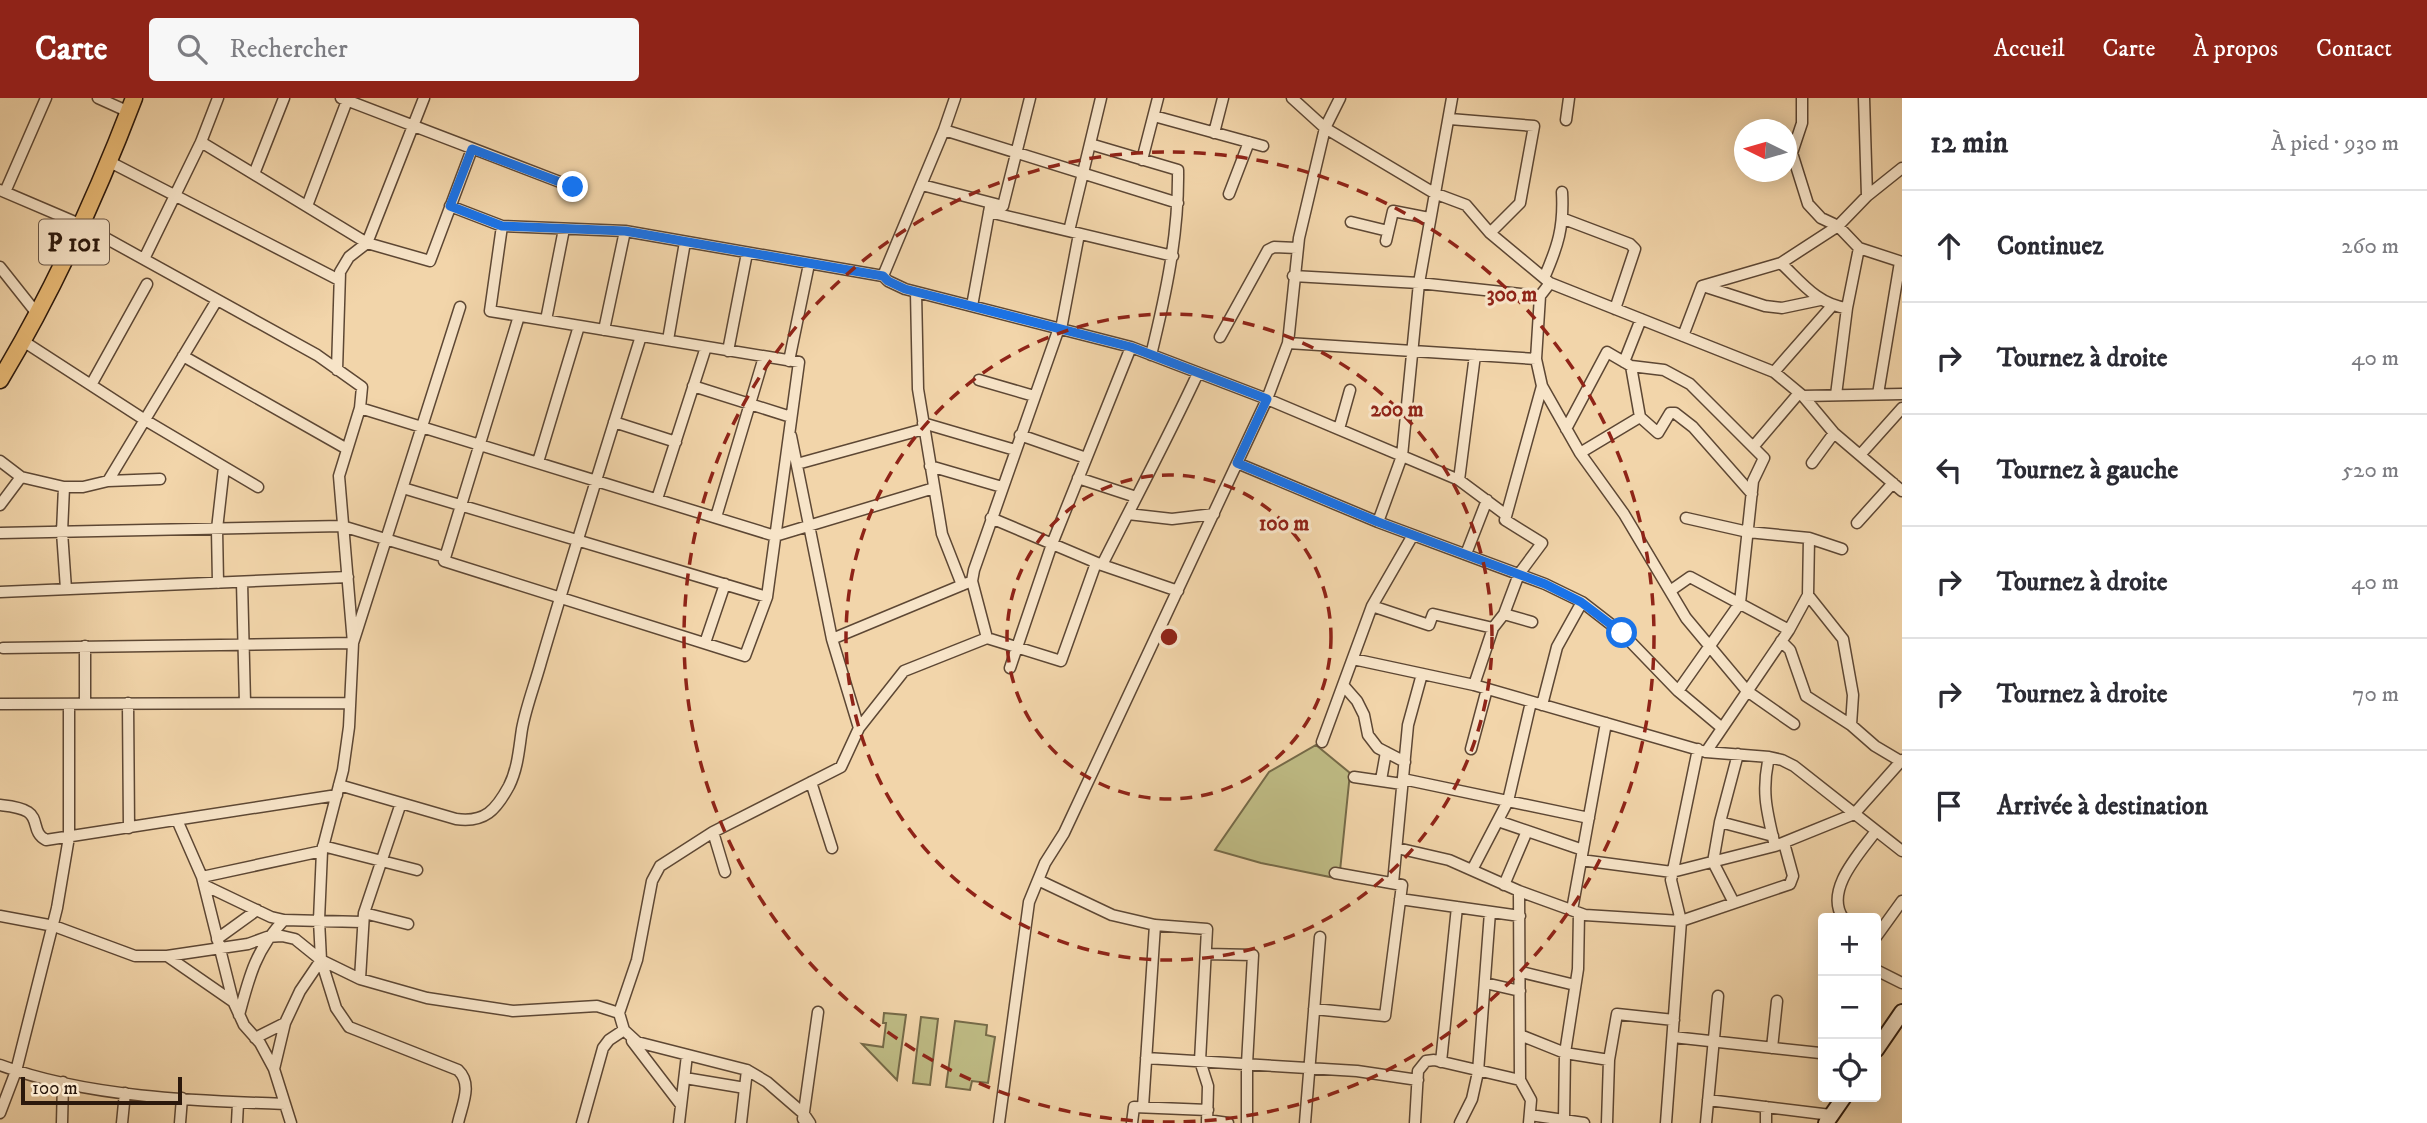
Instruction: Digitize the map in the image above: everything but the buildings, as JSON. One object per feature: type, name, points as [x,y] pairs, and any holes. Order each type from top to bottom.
[{"type":"main road","name":"P 101","points":[[0,380],[38,315],[82,225],[132,105]]},
{"type":"street","points":[[46,98],[3,191],[82,225],[317,355],[362,387],[360,408],[339,476],[353,643],[349,727],[338,790],[323,849],[319,920],[321,960],[335,1008],[349,1027],[458,1070],[465,1077],[467,1085],[458,1123]]},
{"type":"street","points":[[98,98],[132,105]]},
{"type":"street","points":[[144,259],[201,142],[218,98]]},
{"type":"street","points":[[254,174],[284,98]]},
{"type":"street","points":[[337,370],[340,272],[349,257],[367,243],[424,98]]},
{"type":"street","points":[[883,276],[955,98]]},
{"type":"street","points":[[990,208],[1003,206],[1030,98]]},
{"type":"street","points":[[832,639],[967,583],[1060,329],[1083,173],[1101,98]]},
{"type":"street","points":[[1142,160],[1158,98]]},
{"type":"street","points":[[1214,133],[1223,98]]},
{"type":"street","points":[[1292,98],[1325,128],[1434,193],[1466,205],[1490,233],[1547,281],[1774,372],[1801,394],[1833,433],[1902,491]]},
{"type":"street","points":[[999,1123],[1030,902],[1045,863],[1064,833],[1267,399],[1288,343],[1297,248],[1325,128],[1340,98]]},
{"type":"street","points":[[1378,522],[1402,456],[1419,283],[1452,98]]},
{"type":"street","points":[[1566,120],[1569,98]]},
{"type":"street","points":[[1802,98],[1802,123],[1794,146],[1793,162],[1808,204],[1821,218],[1838,226],[1859,248],[1901,262],[1897,307],[1878,394]]},
{"type":"street","points":[[1864,98],[1867,196]]},
{"type":"street","points":[[307,206],[346,99],[573,187]]},
{"type":"street","points":[[1154,116],[1263,146]]},
{"type":"street","points":[[1450,119],[1534,126],[1520,203],[1490,233]]},
{"type":"street","points":[[944,130],[1178,203]]},
{"type":"street","points":[[201,142],[367,243],[430,261],[472,149]]},
{"type":"street","points":[[1229,194],[1249,142]]},
{"type":"street","points":[[1090,144],[1178,170],[1178,203],[1172,256],[1151,355]]},
{"type":"street","points":[[108,161],[339,280]]},
{"type":"street","points":[[1702,286],[1781,263],[1838,226],[1867,196],[1901,172]]},
{"type":"street","points":[[922,185],[1074,233],[1172,256]]},
{"type":"street","points":[[1562,192],[1564,219],[1547,281],[1539,296],[1536,359],[1542,386],[1580,453],[1624,514],[1686,618],[1747,691],[1794,724]]},
{"type":"street","points":[[450,206],[502,226],[625,231],[883,276],[888,281],[916,292],[1131,347],[1267,399],[1459,480],[1506,514]]},
{"type":"street","points":[[972,306],[990,208]]},
{"type":"street","points":[[1351,222],[1387,236],[1393,211],[1429,218]]},
{"type":"street","points":[[1564,219],[1630,244],[1635,250],[1615,309]]},
{"type":"street","points":[[502,226],[489,310],[799,362],[767,597],[746,656],[444,561],[519,316]]},
{"type":"street","points":[[546,320],[564,229]]},
{"type":"street","points":[[604,330],[625,231]]},
{"type":"street","points":[[667,340],[685,242]]},
{"type":"street","points":[[1220,337],[1268,250],[1274,247],[1297,248]]},
{"type":"street","points":[[1836,395],[1847,308],[1859,248]]},
{"type":"street","points":[[728,351],[747,253]]},
{"type":"street","points":[[1781,263],[1820,300],[1831,306],[1847,308]]},
{"type":"street","points":[[789,361],[809,264]]},
{"type":"street","points":[[0,268],[38,315]]},
{"type":"street","points":[[1293,276],[1419,283],[1539,296]]},
{"type":"street","points":[[91,385],[148,284]]},
{"type":"street","points":[[1702,286],[1765,306],[1782,308],[1820,300]]},
{"type":"street","points":[[1683,336],[1702,286]]},
{"type":"street","points":[[916,292],[918,389],[942,534],[967,583],[987,638]]},
{"type":"street","points":[[108,481],[216,300]]},
{"type":"street","points":[[1774,372],[1831,306]]},
{"type":"street","points":[[353,643],[460,307]]},
{"type":"street","points":[[1641,319],[1628,364],[1640,417],[1658,433],[1670,413],[1675,412],[1693,427],[1752,494]]},
{"type":"street","points":[[538,462],[579,326]]},
{"type":"street","points":[[0,805],[30,813],[34,818],[36,831],[46,840],[177,820],[338,790],[472,821],[485,817],[497,805],[510,783],[519,755],[522,727],[560,597],[641,336]]},
{"type":"street","points":[[23,341],[145,420],[258,487]]},
{"type":"street","points":[[1288,343],[1536,359]]},
{"type":"street","points":[[657,499],[706,347]]},
{"type":"street","points":[[1010,668],[1052,544],[1131,347]]},
{"type":"street","points":[[1566,429],[1607,352],[1628,364],[1664,370],[1690,384],[1764,458],[1753,481],[1740,603],[1678,691]]},
{"type":"street","points":[[1459,480],[1475,355]]},
{"type":"street","points":[[183,356],[347,449]]},
{"type":"street","points":[[716,517],[764,357]]},
{"type":"street","points":[[681,1105],[627,1034],[619,1013],[637,960],[652,881],[660,866],[713,832],[841,767],[859,728],[904,671],[987,638],[1061,661],[1099,564],[1128,514],[1153,461],[1166,443],[1198,373]]},
{"type":"street","points":[[979,380],[1034,396]]},
{"type":"street","points":[[693,386],[750,404],[791,423]]},
{"type":"street","points":[[1474,685],[1493,628],[1503,614],[1519,574],[1542,543],[1504,520],[1542,386]]},
{"type":"street","points":[[1339,429],[1350,390]]},
{"type":"street","points":[[1753,447],[1801,394],[1902,394]]},
{"type":"street","points":[[360,408],[775,536],[934,488]]},
{"type":"street","points":[[1860,455],[1902,408]]},
{"type":"street","points":[[1580,453],[1640,417]]},
{"type":"street","points":[[614,422],[676,442]]},
{"type":"street","points":[[791,423],[832,639],[859,728]]},
{"type":"street","points":[[797,464],[924,426],[1015,450]]},
{"type":"street","points":[[1812,463],[1833,433]]},
{"type":"street","points":[[1020,435],[1086,458]]},
{"type":"street","points":[[0,461],[22,477],[64,488],[108,481],[160,479]]},
{"type":"street","points":[[1237,463],[1378,522],[1545,584],[1581,602],[1622,633],[1678,691],[1722,728]]},
{"type":"street","points":[[218,583],[217,528],[225,467]]},
{"type":"street","points":[[930,467],[1002,487]]},
{"type":"street","points":[[0,505],[22,477]]},
{"type":"street","points":[[1078,478],[1136,497]]},
{"type":"street","points":[[1857,523],[1893,483]]},
{"type":"street","points":[[64,488],[62,532],[66,589]]},
{"type":"street","points":[[402,488],[767,597]]},
{"type":"street","points":[[1466,554],[1488,500]]},
{"type":"street","points":[[1128,514],[1172,519],[1214,514]]},
{"type":"street","points":[[990,518],[1099,564],[1178,591]]},
{"type":"street","points":[[1686,518],[1748,532],[1809,538],[1842,549]]},
{"type":"street","points":[[0,533],[342,526],[445,557]]},
{"type":"street","points":[[1322,742],[1372,606],[1413,535]]},
{"type":"street","points":[[1666,1123],[1681,921],[1671,880],[1672,872],[1702,750],[1722,728],[1782,641],[1808,596],[1809,538]]},
{"type":"street","points":[[0,592],[348,577]]},
{"type":"street","points":[[1670,591],[1690,577],[1789,630]]},
{"type":"street","points":[[243,582],[245,703]]},
{"type":"street","points":[[705,643],[725,584]]},
{"type":"street","points":[[1808,596],[1843,639],[1853,695],[1851,725]]},
{"type":"street","points":[[1472,870],[1508,801],[1536,703],[1557,647],[1581,602]]},
{"type":"street","points":[[1372,606],[1429,625],[1433,614],[1493,628]]},
{"type":"street","points":[[1503,614],[1532,622]]},
{"type":"street","points":[[1498,821],[1582,855],[1672,872],[1777,842],[1854,814],[1902,761],[1875,746],[1851,725],[1805,696],[1790,650],[1782,641]]},
{"type":"street","points":[[3,648],[353,643]]},
{"type":"street","points":[[85,646],[85,703]]},
{"type":"street","points":[[1353,659],[1474,685],[1702,750],[1782,760],[1794,766],[1902,851]]},
{"type":"street","points":[[1393,883],[1408,725],[1422,674]]},
{"type":"street","points":[[1343,685],[1357,701],[1364,715],[1368,735],[1378,748],[1405,762]]},
{"type":"street","points":[[1471,749],[1487,689]]},
{"type":"street","points":[[128,703],[129,828]]},
{"type":"street","points":[[0,704],[350,703]]},
{"type":"street","points":[[3,1123],[0,1115],[16,1071],[54,926],[69,837],[69,704]]},
{"type":"street","points":[[1564,1119],[1565,1054],[1578,970],[1576,911],[1582,855],[1606,723]]},
{"type":"street","points":[[1381,780],[1386,752]]},
{"type":"street","points":[[1732,901],[1713,862],[1720,822],[1738,754]]},
{"type":"street","points":[[1397,848],[1449,860],[1504,885],[1586,915],[1681,921],[1732,901],[1790,884],[1793,876],[1777,842],[1764,797],[1769,757]]},
{"type":"street","points":[[1354,777],[1403,781],[1589,818]]},
{"type":"street","points":[[811,782],[832,848]]},
{"type":"street","points":[[360,979],[363,917],[401,803]]},
{"type":"street","points":[[177,820],[203,881],[233,1001],[265,1050],[274,1069],[290,1123]]},
{"type":"street","points":[[1720,822],[1777,842]]},
{"type":"street","points":[[1504,885],[1527,831]]},
{"type":"street","points":[[1840,913],[1837,907],[1838,893],[1845,875],[1875,831]]},
{"type":"street","points":[[713,832],[725,872]]},
{"type":"street","points":[[203,881],[323,849],[417,870]]},
{"type":"street","points":[[1314,1009],[1385,1016],[1402,885],[1335,873]]},
{"type":"street","points":[[1038,880],[1112,915],[1156,925],[1207,929],[1200,1061],[1208,1086],[1207,1117]]},
{"type":"street","points":[[203,881],[271,917],[284,920],[363,917],[408,924]]},
{"type":"street","points":[[1519,891],[1520,1080],[1531,1100],[1530,1119],[1564,1119],[1584,1123]]},
{"type":"street","points":[[1401,899],[1520,916]]},
{"type":"street","points":[[1881,930],[1902,901]]},
{"type":"street","points":[[1441,1062],[1457,907]]},
{"type":"street","points":[[218,943],[257,910]]},
{"type":"street","points":[[1460,1123],[1472,1099],[1478,1072],[1490,912]]},
{"type":"street","points":[[0,916],[54,926],[135,956],[167,956],[218,943],[247,944],[267,937],[282,936],[295,939],[321,960],[360,979],[427,998],[513,1011],[597,1006],[619,1013]]},
{"type":"street","points":[[239,1014],[253,968],[267,937],[284,920]]},
{"type":"street","points":[[1143,1107],[1156,925]]},
{"type":"street","points":[[1305,1123],[1320,937]]},
{"type":"street","points":[[1206,954],[1253,955],[1247,1064],[1247,1123]]},
{"type":"street","points":[[167,956],[233,1001]]},
{"type":"street","points":[[274,1069],[285,1023],[300,991],[321,960]]},
{"type":"street","points":[[1521,972],[1575,985]]},
{"type":"street","points":[[1881,973],[1902,984]]},
{"type":"street","points":[[1485,983],[1520,991]]},
{"type":"street","points":[[1706,1123],[1718,996]]},
{"type":"street","points":[[1772,1048],[1777,1001]]},
{"type":"street","points":[[806,1120],[818,1012]]},
{"type":"street","points":[[1881,1044],[1902,1012]]},
{"type":"street","points":[[1607,1123],[1609,1060],[1617,1014],[1674,1020]]},
{"type":"street","points":[[255,1038],[285,1023]]},
{"type":"street","points":[[627,1034],[637,1042],[747,1070],[766,1082],[806,1120]]},
{"type":"street","points":[[582,1123],[603,1048],[609,1040],[627,1034]]},
{"type":"street","points":[[1520,1035],[1565,1054],[1609,1060]]},
{"type":"street","points":[[1673,1037],[1818,1053]]},
{"type":"street","points":[[680,1123],[687,1055]]},
{"type":"street","points":[[1146,1058],[1356,1071],[1418,1080]]},
{"type":"street","points":[[1415,1123],[1419,1071],[1423,1064],[1434,1060],[1520,1080]]},
{"type":"street","points":[[0,1065],[63,1082],[125,1093],[285,1104]]},
{"type":"street","points":[[741,1123],[747,1070]]},
{"type":"street","points":[[685,1078],[745,1088]]},
{"type":"street","points":[[62,1123],[63,1082]]},
{"type":"street","points":[[122,1123],[125,1093]]},
{"type":"street","points":[[180,1123],[182,1098]]},
{"type":"street","points":[[1708,1100],[1829,1119],[1841,1102]]},
{"type":"street","points":[[237,1123],[238,1102]]},
{"type":"street","points":[[1132,1123],[1134,1107],[1207,1117],[1228,1123]]},
{"type":"street","points":[[1766,1107],[1766,1123]]},
{"type":"shaded area","points":[[1316,745],[1350,773],[1340,871],[1332,870],[1330,877],[1261,863],[1215,850],[1269,772]]},
{"type":"shaded area","points":[[884,1013],[906,1015],[897,1080],[862,1044],[883,1047],[886,1023],[883,1023]]},
{"type":"shaded area","points":[[921,1017],[938,1019],[930,1085],[913,1083]]},
{"type":"shaded area","points":[[955,1021],[987,1025],[986,1035],[995,1037],[988,1083],[972,1081],[970,1090],[946,1087]]},
{"type":"route","points":[[573,187],[472,149],[450,206],[502,226],[625,231],[883,276],[905,289],[1131,347],[1267,399],[1237,463],[1378,522],[1545,584],[1581,602],[1622,633]]}]
